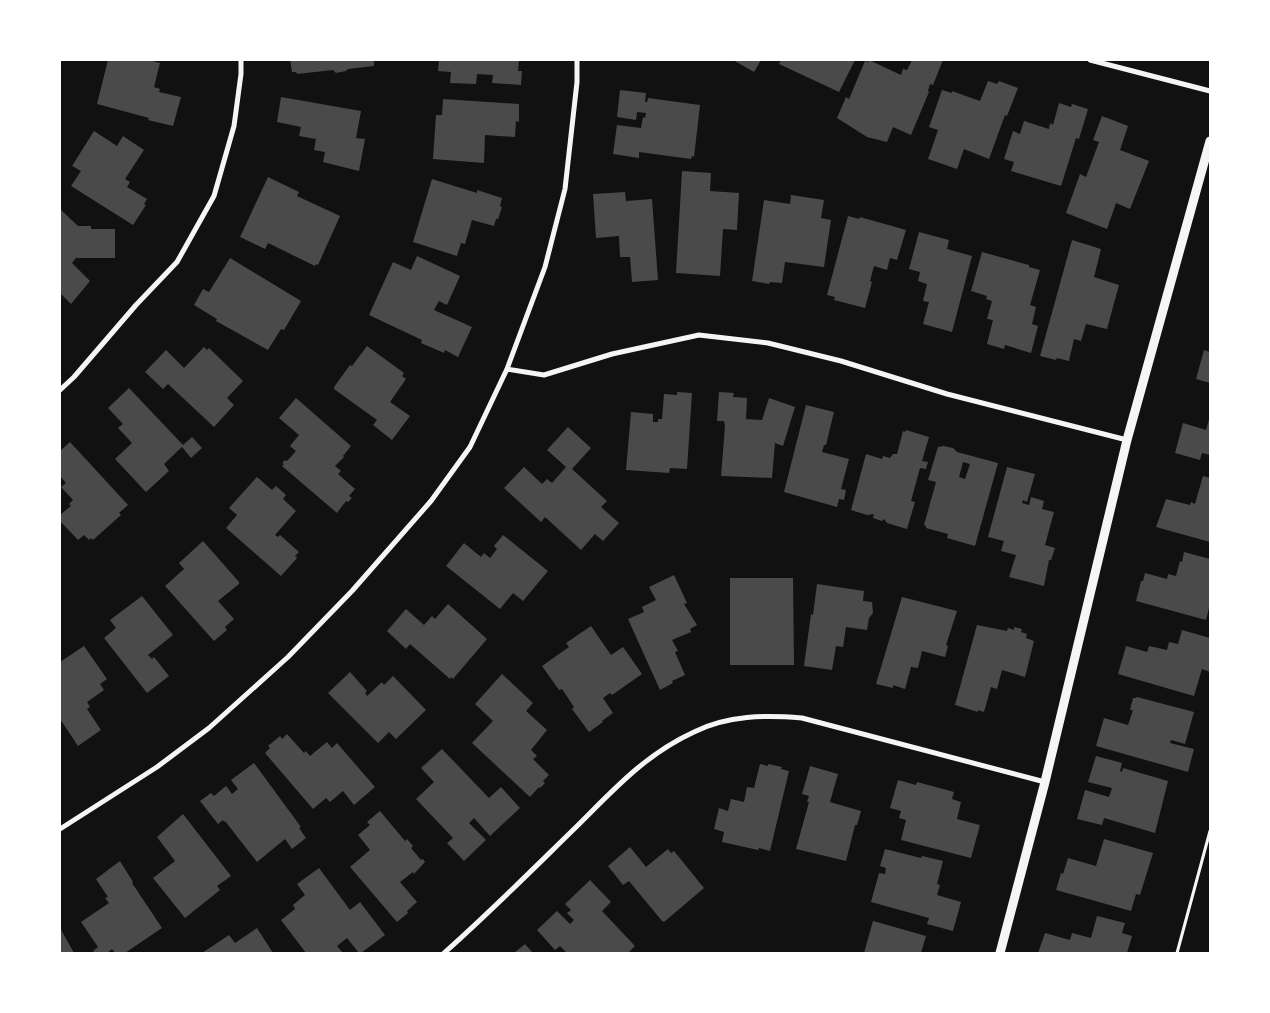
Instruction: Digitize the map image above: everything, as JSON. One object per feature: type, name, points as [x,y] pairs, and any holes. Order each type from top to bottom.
[{"type":"street","points":[[60,390],[74,377],[136,305],[177,262],[214,196],[234,126],[242,74],[241,60]]},
{"type":"street","points":[[60,829],[157,768],[209,728],[288,657],[352,591],[431,502],[470,447],[507,369],[545,266],[565,189],[577,82],[577,60]]},
{"type":"street","points":[[1090,60],[1210,91]]},
{"type":"street","points":[[1000,953],[1045,782],[1127,440],[1210,141]]},
{"type":"street","points":[[507,369],[544,375],[612,354],[699,335],[768,343],[841,361],[947,394],[1127,440]]},
{"type":"street","points":[[444,953],[482,920],[630,773],[661,749],[695,731],[732,719],[768,715],[802,718],[1045,782]]},
{"type":"path","points":[[1177,953],[1210,831]]},
{"type":"building","points":[[108,60],[148,60],[160,63],[154,87],[160,89],[159,92],[181,97],[173,126],[97,104]]},
{"type":"building","points":[[290,60],[374,60],[374,66],[348,69],[336,73],[333,70],[297,74],[292,72]]},
{"type":"building","points":[[439,60],[519,60],[518,71],[522,71],[521,85],[492,83],[493,75],[477,74],[476,84],[450,83],[451,72],[438,71]]},
{"type":"building","points":[[733,60],[761,60],[754,72]]},
{"type":"building","points":[[781,60],[855,60],[839,92],[779,64]]},
{"type":"building","points":[[869,60],[901,75],[903,69],[907,70],[912,60],[943,60],[933,85],[930,84],[929,92],[911,135],[893,127],[887,142],[867,137],[837,118],[846,97],[849,99],[865,61],[868,62]]},
{"type":"building","points":[[988,81],[997,84],[999,81],[1018,88],[1007,116],[1005,115],[989,159],[964,149],[957,169],[928,159],[938,130],[929,127],[942,90],[952,93],[952,91],[980,101]]},
{"type":"building","points":[[620,90],[646,93],[645,102],[647,102],[648,98],[700,105],[694,157],[692,156],[691,159],[639,152],[639,158],[613,154],[617,125],[641,128],[643,117],[645,118],[646,113],[637,112],[636,120],[617,117]]},
{"type":"building","points":[[281,97],[361,111],[356,138],[365,139],[359,171],[323,162],[325,152],[314,150],[316,139],[299,136],[301,127],[277,122]]},
{"type":"building","points":[[443,99],[519,104],[519,122],[516,121],[515,137],[485,135],[484,163],[433,159],[436,115],[442,115]]},
{"type":"building","points":[[1059,103],[1071,107],[1072,104],[1088,109],[1079,139],[1076,138],[1061,186],[1011,171],[1014,162],[1004,159],[1013,131],[1020,134],[1024,121],[1049,129],[1050,123],[1053,125]]},
{"type":"building","points":[[1102,116],[1128,126],[1120,150],[1149,161],[1130,209],[1116,203],[1107,229],[1066,213],[1080,174],[1086,177],[1099,142],[1093,140]]},
{"type":"building","points":[[94,131],[117,146],[123,136],[144,150],[125,179],[130,182],[127,187],[147,199],[144,204],[146,205],[133,225],[71,186],[81,171],[72,166]]},
{"type":"building","points":[[682,171],[711,173],[710,191],[739,193],[737,230],[723,229],[720,276],[676,273]]},
{"type":"building","points":[[268,177],[299,192],[297,196],[340,216],[318,265],[316,264],[315,266],[268,243],[265,249],[240,237]]},
{"type":"building","points":[[432,179],[477,193],[477,190],[502,198],[500,206],[502,207],[494,226],[472,220],[465,244],[461,243],[457,256],[413,242]]},
{"type":"building","points":[[625,192],[626,201],[652,199],[658,280],[632,282],[630,257],[620,257],[619,236],[596,238],[593,194]]},
{"type":"building","points":[[791,195],[824,200],[821,218],[831,220],[824,267],[785,262],[782,283],[770,282],[769,284],[752,281],[764,200],[790,204]]},
{"type":"building","points":[[60,209],[78,226],[91,226],[91,229],[115,229],[115,258],[76,258],[72,263],[90,281],[71,304],[60,293]]},
{"type":"building","points":[[848,216],[859,219],[860,217],[906,230],[897,260],[890,258],[887,270],[874,266],[865,308],[834,300],[835,297],[827,295]]},
{"type":"building","points":[[919,232],[949,240],[947,249],[972,256],[952,332],[923,324],[929,302],[923,301],[927,284],[918,281],[920,272],[909,269]]},
{"type":"building","points":[[1072,240],[1101,249],[1094,277],[1119,285],[1107,329],[1086,324],[1081,341],[1074,339],[1069,361],[1057,358],[1056,360],[1040,356]]},
{"type":"building","points":[[982,252],[1029,265],[1029,267],[1040,270],[1030,305],[1036,307],[1032,324],[1038,326],[1031,353],[1005,345],[1004,349],[987,344],[993,320],[987,319],[992,301],[986,299],[987,296],[971,291]]},
{"type":"building","points":[[417,256],[460,276],[447,305],[439,301],[434,310],[472,327],[458,357],[445,350],[444,353],[421,343],[422,340],[369,315],[393,262],[411,270]]},
{"type":"building","points":[[230,258],[301,301],[284,330],[281,329],[268,350],[216,321],[217,319],[194,305],[203,289],[209,292]]},
{"type":"building","points":[[367,346],[404,373],[402,376],[406,379],[390,402],[410,416],[392,440],[373,425],[377,420],[334,389],[350,365],[352,366]]},
{"type":"building","points":[[204,347],[207,350],[209,348],[243,381],[227,398],[234,405],[214,427],[168,384],[163,389],[145,372],[166,350],[184,368]]},
{"type":"building","points":[[1204,350],[1210,352],[1210,383],[1196,379]]},
{"type":"building","points":[[129,388],[183,445],[192,437],[202,448],[191,458],[182,447],[164,464],[169,471],[146,492],[115,459],[132,443],[118,428],[123,424],[108,408]]},
{"type":"building","points":[[677,392],[692,393],[687,469],[670,468],[669,473],[626,470],[631,412],[653,414],[653,422],[658,422],[658,419],[662,419],[664,394],[677,395]]},
{"type":"building","points":[[719,392],[734,393],[733,397],[747,398],[746,419],[762,420],[769,398],[795,407],[783,446],[775,443],[772,478],[721,476],[725,426],[724,421],[717,421]]},
{"type":"building","points":[[296,398],[351,446],[335,466],[341,471],[338,474],[355,489],[349,496],[352,498],[348,502],[346,501],[337,513],[282,466],[284,464],[282,463],[285,460],[287,461],[296,451],[290,446],[299,435],[279,418]]},
{"type":"building","points":[[806,405],[834,412],[826,445],[824,445],[822,452],[849,459],[841,489],[846,490],[844,500],[839,499],[837,507],[784,492]]},
{"type":"building","points":[[1210,416],[1210,455],[1202,453],[1200,460],[1175,453],[1183,423],[1206,430]]},
{"type":"building","points":[[568,427],[591,448],[572,469],[607,501],[601,507],[619,523],[603,541],[595,534],[581,550],[545,517],[541,522],[504,488],[524,467],[542,484],[547,479],[552,483],[566,467],[547,450]]},
{"type":"building","points":[[906,430],[929,437],[922,461],[928,462],[926,469],[920,468],[911,501],[915,502],[907,529],[887,523],[884,519],[882,521],[873,518],[874,514],[867,515],[851,510],[866,454],[882,459],[883,456],[890,458],[893,454],[897,454],[903,431],[905,432]]},
{"type":"building","points":[[70,442],[128,505],[119,513],[121,515],[93,540],[91,538],[89,540],[84,535],[78,540],[60,521],[60,515],[71,506],[69,504],[73,500],[61,487],[66,483],[60,476],[60,451]]},
{"type":"building","points":[[938,447],[953,448],[957,452],[998,463],[975,546],[947,538],[948,534],[926,528],[924,525],[936,482],[928,480]],"holes":[[[963,462],[970,464],[965,479],[959,477]]]},
{"type":"building","points":[[1007,467],[1035,474],[1027,502],[1023,500],[1022,503],[1029,505],[1031,497],[1044,501],[1042,509],[1054,512],[1045,545],[1055,548],[1051,560],[1049,560],[1044,586],[1009,577],[1016,555],[1001,551],[1004,541],[988,537]]},
{"type":"building","points":[[1203,476],[1210,478],[1210,542],[1156,527],[1166,499],[1190,505],[1191,502],[1195,504]]},
{"type":"building","points":[[257,477],[272,490],[276,486],[286,495],[283,499],[296,511],[275,535],[278,537],[280,535],[299,552],[295,556],[297,558],[281,576],[226,528],[237,515],[229,508]]},
{"type":"building","points":[[503,535],[548,571],[523,601],[513,593],[500,609],[446,566],[464,543],[481,557],[484,553],[490,558],[497,549],[494,546]]},
{"type":"building","points":[[203,541],[239,582],[218,601],[234,619],[225,627],[227,630],[214,641],[165,586],[184,569],[179,563]]},
{"type":"building","points":[[1184,552],[1210,559],[1210,604],[1206,620],[1136,601],[1145,573],[1167,579],[1168,574],[1176,576]]},
{"type":"building","points":[[674,575],[687,603],[684,604],[697,625],[690,629],[691,632],[672,640],[678,651],[675,652],[685,675],[672,681],[673,683],[660,690],[628,619],[644,612],[642,607],[656,600],[649,587]]},
{"type":"building","points":[[730,578],[793,578],[794,665],[730,665]]},
{"type":"building","points":[[817,584],[864,591],[863,601],[872,602],[873,613],[869,618],[867,630],[846,627],[843,647],[836,646],[832,670],[804,666]]},
{"type":"building","points":[[142,596],[173,635],[148,655],[152,659],[154,657],[169,676],[147,693],[104,638],[116,628],[110,620]]},
{"type":"building","points":[[902,597],[957,611],[946,645],[948,646],[945,657],[922,651],[918,668],[911,667],[905,689],[893,685],[893,688],[876,684]]},
{"type":"building","points":[[448,604],[487,639],[453,679],[451,677],[450,679],[410,644],[406,649],[387,631],[406,609],[424,625],[432,616],[435,619]]},
{"type":"building","points":[[977,625],[1007,631],[1008,628],[1014,630],[1014,627],[1022,629],[1021,632],[1027,634],[1026,638],[1034,641],[1025,677],[1002,670],[997,689],[991,687],[984,712],[955,705]]},
{"type":"building","points":[[591,626],[611,655],[623,647],[642,674],[612,695],[610,693],[603,698],[613,713],[589,732],[572,709],[574,707],[562,689],[559,690],[542,666],[569,647],[566,643]]},
{"type":"building","points":[[1182,630],[1210,638],[1210,672],[1202,669],[1194,696],[1118,674],[1126,646],[1147,652],[1149,646],[1167,650],[1169,642],[1178,644]]},
{"type":"building","points":[[84,646],[107,679],[100,684],[104,690],[87,702],[90,707],[87,709],[101,730],[78,746],[60,719],[60,662]]},
{"type":"building","points":[[350,672],[367,691],[365,693],[367,696],[382,682],[384,685],[393,676],[426,710],[396,739],[389,732],[378,743],[328,693]]},
{"type":"building","points":[[502,674],[533,703],[526,711],[547,730],[531,750],[537,756],[533,759],[549,775],[543,781],[545,783],[530,797],[472,743],[493,721],[475,704]]},
{"type":"building","points":[[1137,697],[1194,712],[1185,744],[1171,740],[1170,743],[1194,749],[1188,772],[1096,746],[1104,718],[1128,725],[1133,710],[1130,710],[1133,698]]},
{"type":"building","points":[[287,734],[304,753],[306,751],[310,756],[327,742],[332,748],[337,743],[375,787],[354,805],[343,791],[330,802],[326,798],[313,809],[265,753],[270,748],[268,746],[280,736],[282,739]]},
{"type":"building","points":[[442,749],[489,798],[501,787],[520,808],[490,836],[474,818],[469,823],[486,840],[464,861],[447,843],[453,838],[416,799],[434,782],[421,768]]},
{"type":"building","points":[[1096,756],[1122,763],[1120,771],[1122,772],[1123,768],[1168,781],[1155,833],[1104,818],[1102,825],[1077,819],[1085,790],[1109,797],[1112,788],[1088,782]]},
{"type":"building","points":[[254,763],[301,827],[299,828],[306,838],[292,849],[285,839],[257,862],[225,821],[223,820],[218,824],[200,801],[211,793],[214,796],[226,786],[232,794],[238,789],[231,780]]},
{"type":"building","points":[[760,764],[782,767],[781,769],[789,771],[770,851],[722,842],[724,832],[714,829],[719,808],[728,811],[731,799],[744,802],[747,787],[754,788]]},
{"type":"building","points":[[810,766],[838,774],[830,802],[861,811],[857,825],[855,825],[846,861],[796,849],[809,802],[807,802],[809,796],[802,794]]},
{"type":"building","points":[[898,780],[916,785],[917,782],[954,792],[952,799],[961,802],[957,819],[980,825],[971,858],[901,840],[906,820],[899,818],[901,811],[890,808]]},
{"type":"building","points":[[380,811],[405,841],[407,839],[413,846],[411,848],[425,862],[414,874],[413,872],[400,882],[417,902],[397,922],[350,867],[370,850],[358,835],[370,825],[367,822]]},
{"type":"building","points":[[183,814],[231,876],[217,886],[220,890],[185,918],[153,878],[175,861],[157,837]]},
{"type":"building","points":[[1104,839],[1153,853],[1140,895],[1136,894],[1131,911],[1056,890],[1068,858],[1096,866]]},
{"type":"building","points":[[630,847],[646,867],[668,849],[671,853],[674,851],[704,888],[664,922],[662,921],[629,881],[623,885],[608,866]]},
{"type":"building","points":[[885,849],[921,858],[922,856],[943,861],[937,884],[940,885],[937,895],[961,902],[953,931],[927,924],[929,918],[871,902],[879,873],[885,874],[886,868],[880,866]]},
{"type":"building","points":[[120,861],[132,883],[162,928],[125,953],[115,953],[112,949],[107,953],[95,953],[93,951],[98,947],[81,922],[109,903],[105,898],[108,897],[96,879]]},
{"type":"building","points":[[319,868],[350,910],[360,902],[385,935],[361,953],[347,938],[337,946],[343,953],[306,953],[281,920],[295,909],[293,905],[305,895],[297,884]]},
{"type":"building","points":[[590,880],[611,902],[602,911],[635,946],[628,953],[567,953],[560,946],[555,950],[537,930],[557,911],[570,924],[574,920],[567,913],[571,910],[565,904]]},
{"type":"building","points":[[1097,916],[1125,923],[1122,933],[1132,936],[1127,953],[1038,953],[1045,933],[1070,940],[1072,933],[1091,938]]},
{"type":"building","points":[[873,921],[926,936],[921,953],[864,953]]},
{"type":"building","points":[[60,928],[74,953],[60,953]]},
{"type":"building","points":[[257,928],[273,953],[202,953],[229,935],[235,943]]},
{"type":"building","points":[[525,944],[533,953],[514,953]]}]
